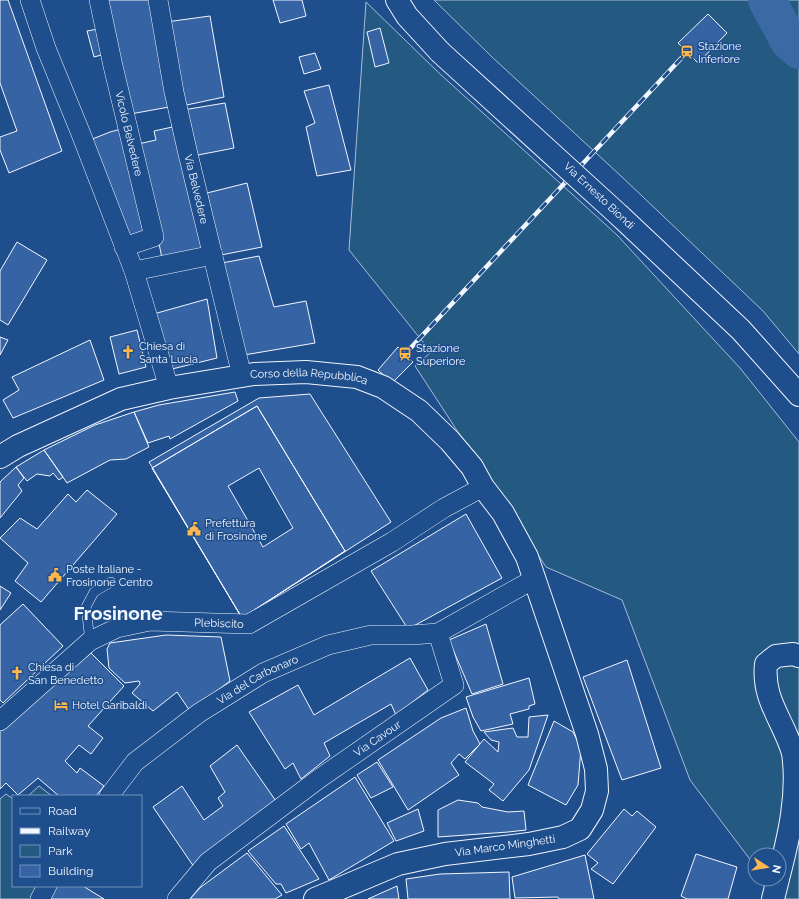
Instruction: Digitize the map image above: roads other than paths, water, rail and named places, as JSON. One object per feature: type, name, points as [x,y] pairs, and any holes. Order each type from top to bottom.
[{"type":"main road","name":"Via Ernesto Biondi","points":[[397,0],[407,16],[440,52],[620,216],[741,330],[799,395]]},
{"type":"main road","name":"Corso della Repubblica","points":[[0,457],[18,446],[121,399],[169,388],[254,374],[306,372],[356,377],[383,388],[418,411],[450,441],[472,467],[483,487],[503,513],[527,557],[534,578]]},
{"type":"main road","name":"Via Marco Minghetti","points":[[315,899],[398,864],[445,854],[529,844],[563,837],[580,829],[592,810],[597,791],[596,769],[587,734],[534,578]]},
{"type":"main road","points":[[786,847],[795,813],[798,783],[793,753],[770,699],[765,678],[766,664],[776,656],[793,654],[799,656]]},
{"type":"main road","points":[[773,899],[776,887]]},
{"type":"street","points":[[30,0],[46,48],[134,271],[169,388]]},
{"type":"street","name":"Vicolo Belvedere","points":[[99,0],[154,237],[124,247]]},
{"type":"street","name":"Via Belvedere","points":[[158,0],[174,92],[242,376]]},
{"type":"street","points":[[134,271],[213,255]]},
{"type":"street","name":"Plebiscito","points":[[0,721],[90,641],[117,628],[150,621],[249,624],[392,542],[444,508],[483,487]]},
{"type":"street","points":[[438,633],[534,578]]},
{"type":"street","name":"Via del Carbonaro","points":[[110,795],[135,762],[199,713],[263,673],[328,645],[372,635],[412,635],[438,633]]},
{"type":"street","name":"Via Cavour","points":[[177,899],[208,862],[320,778],[454,685],[438,633]]},
{"type":"street","points":[[40,899],[46,887]]},
{"type":"lane","points":[[90,641],[86,607],[94,592],[111,582]]},
{"type":"waterway","points":[[767,0],[789,41],[799,50]]},
{"type":"railway","points":[[405,354],[687,52]]},
{"type":"place","name":"Stazione Inferiore","points":[[687,52]]},
{"type":"place","name":"Chiesa di Santa Lucia","points":[[128,352]]},
{"type":"place","name":"Stazione Superiore","points":[[405,354]]},
{"type":"place","name":"Prefettura di Frosinone","points":[[194,529]]},
{"type":"place","name":"Poste Italiane - Frosinone Centro","points":[[55,575]]},
{"type":"place","name":"Chiesa di San Benedetto","points":[[17,673]]},
{"type":"place","name":"Hotel Garibaldi","points":[[61,705]]},
{"type":"district","name":"Frosinone","points":[[118,613]]}]
